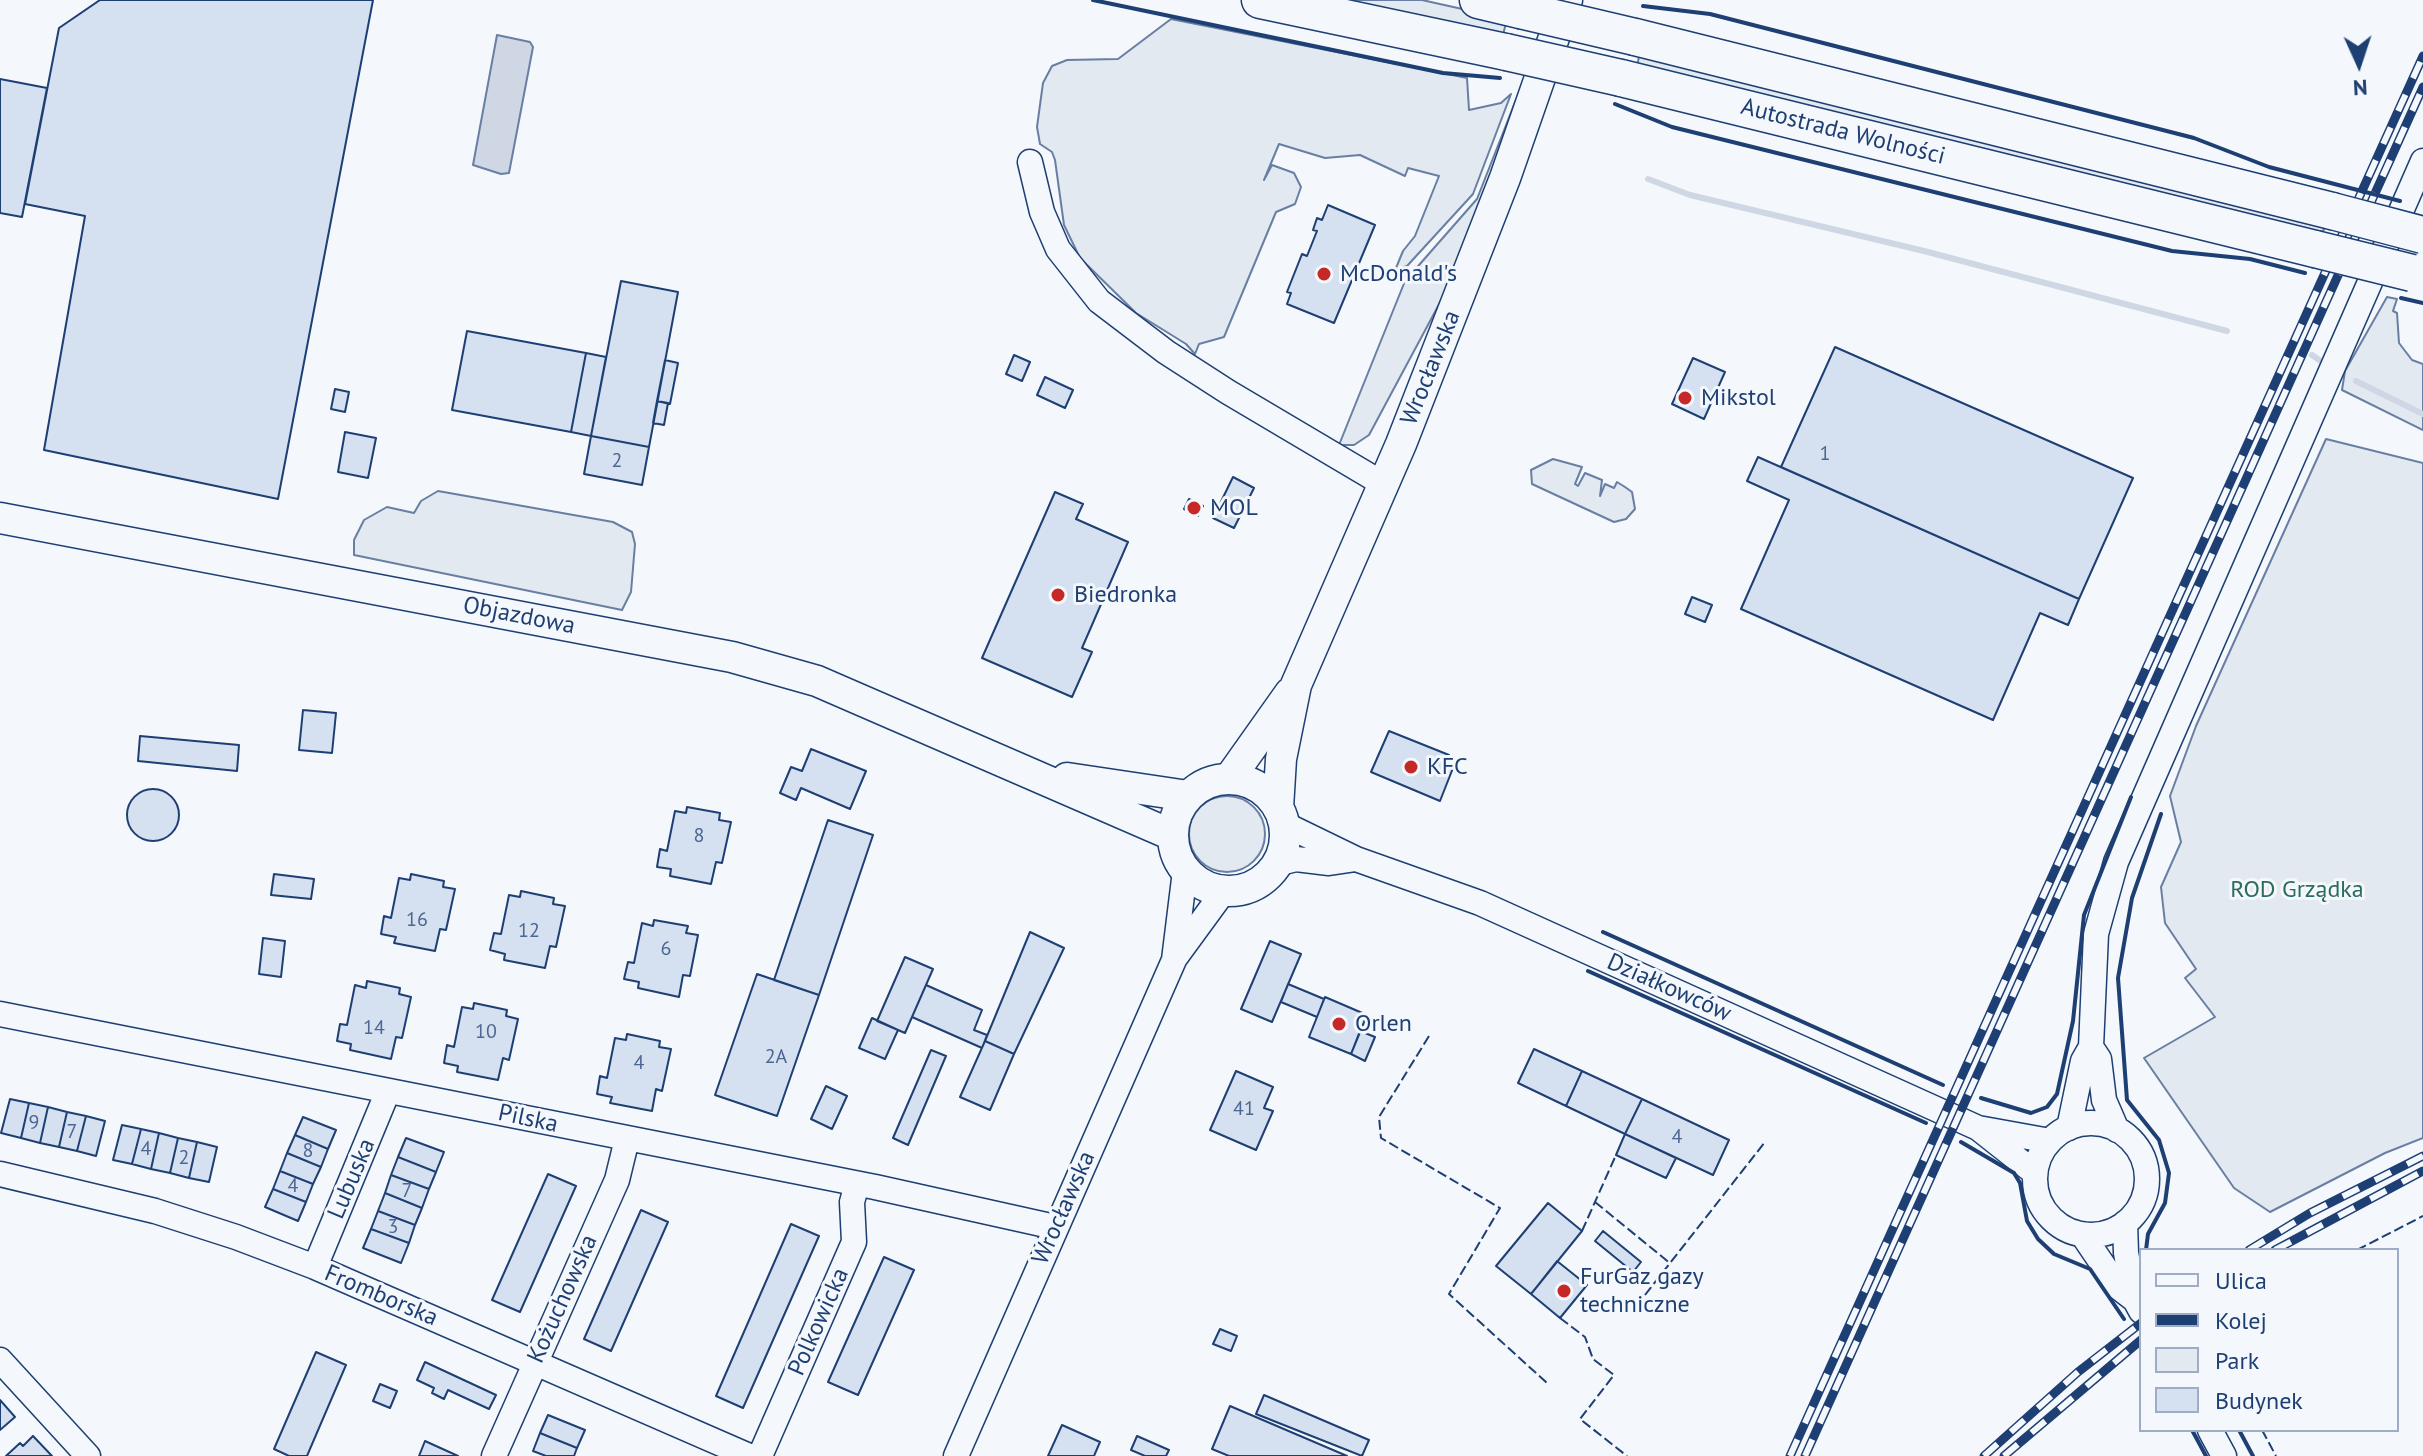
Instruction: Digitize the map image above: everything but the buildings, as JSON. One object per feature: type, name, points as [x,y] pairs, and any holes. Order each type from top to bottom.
[{"type":"highway","name":"Autostrada Wolności","points":[[1260,0],[1621,78],[2418,274]]},
{"type":"highway","name":"Autostrada Wolności","points":[[1478,0],[2423,235]]},
{"type":"main road","name":"Wrocławska","points":[[1229,779],[1296,685],[1385,485],[1494,206],[1567,0]]},
{"type":"main road","name":"Objazdowa","points":[[0,518],[732,657],[817,681],[1172,835]]},
{"type":"main road","name":"Wrocławska","points":[[1281,816],[1281,759],[1296,685]]},
{"type":"main road","name":"Objazdowa","points":[[1022,771],[1188,796]]},
{"type":"main road","points":[[1229,779],[1257,786],[1281,816],[1285,841],[1276,864],[1256,884],[1224,891],[1203,885],[1185,871],[1176,854],[1172,835],[1174,821],[1188,796],[1214,781],[1229,779]]},
{"type":"street","points":[[2060,1134],[2100,1124],[2117,1130],[2132,1141],[2142,1156],[2147,1174],[2145,1193],[2138,1210],[2125,1223],[2108,1232],[2082,1234],[2055,1223],[2043,1209],[2036,1191],[2035,1173],[2040,1156],[2060,1134],[2083,1061],[2091,1047],[2096,934],[2116,862],[2423,161]]},
{"type":"street","points":[[1030,162],[1042,212],[1058,249],[1099,301],[1166,352],[1290,431],[1385,485]]},
{"type":"street","name":"Działkowców","points":[[1281,816],[1356,859],[1480,903],[1978,1128],[2035,1173]]},
{"type":"street","name":"Działkowców","points":[[1276,864],[1296,859],[1329,863],[1356,859]]},
{"type":"street","name":"Wrocławska","points":[[1174,960],[1185,871]]},
{"type":"street","name":"Wrocławska","points":[[956,1456],[1174,960],[1224,891]]},
{"type":"street","name":"Pilska","points":[[0,1014],[857,1184],[1055,1227]]},
{"type":"street","points":[[2091,1047],[2099,1059],[2104,1100],[2117,1130]]},
{"type":"street","name":"Lubuska","points":[[315,1267],[388,1091]]},
{"type":"street","name":"Działkowców","points":[[1978,1128],[2060,1134]]},
{"type":"street","name":"Kożuchowska","points":[[494,1456],[617,1180],[627,1139]]},
{"type":"street","name":"Fromborska","points":[[0,1174],[155,1211],[315,1267],[749,1456]]},
{"type":"street","name":"Polkowicka","points":[[760,1456],[854,1242],[852,1202],[857,1184]]},
{"type":"street","points":[[2125,1223],[2126,1253],[2138,1306]]},
{"type":"street","points":[[2082,1234],[2118,1287],[2138,1306]]},
{"type":"street","points":[[0,1360],[88,1456]]},
{"type":"street","points":[[2211,1432],[2224,1456]]},
{"type":"green space","points":[[1327,0],[1422,0],[1507,19],[1502,39]]},
{"type":"green space","points":[[1171,19],[1467,78],[1469,110],[1501,103],[1511,94],[1473,194],[1407,266],[1399,269],[1396,268],[1403,251],[1415,236],[1439,176],[1408,168],[1405,176],[1360,155],[1325,158],[1279,144],[1264,180],[1272,165],[1294,173],[1301,187],[1295,204],[1276,212],[1224,337],[1199,344],[1195,354],[1186,344],[1136,313],[1080,258],[1064,225],[1055,160],[1052,152],[1040,144],[1037,127],[1043,83],[1052,66],[1067,60],[1118,59]]},
{"type":"green space","points":[[1640,52],[2325,227],[2322,233],[1637,66]]},
{"type":"green space","points":[[1521,87],[1526,88],[1444,295],[1369,435],[1354,445],[1339,445],[1405,281],[1477,199]]},
{"type":"green space","points":[[2387,297],[2397,299],[2393,311],[2397,313],[2399,343],[2412,360],[2423,364],[2423,430],[2342,390],[2345,371]]},
{"type":"green space","name":"ROD Grządka","points":[[2326,439],[2423,463],[2423,1138],[2385,1153],[2270,1212],[2234,1188],[2144,1058],[2215,1017],[2185,978],[2196,969],[2165,923],[2161,887],[2181,842],[2170,796],[2196,726]]},
{"type":"green space","points":[[1553,459],[1582,467],[1575,484],[1578,486],[1585,473],[1602,480],[1600,496],[1605,484],[1614,488],[1617,482],[1632,492],[1635,509],[1626,519],[1614,522],[1532,484],[1531,470]]},
{"type":"green space","points":[[438,491],[613,522],[632,532],[635,544],[631,592],[622,610],[354,555],[354,540],[364,520],[387,507],[414,513],[421,501]]},
{"type":"green space","points":[[1227,796],[1242,799],[1254,807],[1262,819],[1265,834],[1262,849],[1254,861],[1242,869],[1227,872],[1212,869],[1200,861],[1192,849],[1189,834],[1192,819],[1200,807],[1212,799]]},
{"type":"shaded area","points":[[497,35],[530,42],[533,47],[509,173],[501,174],[473,165]]},
{"type":"waterway","points":[[1648,179],[1690,195],[1924,251],[2227,331]]},
{"type":"waterway","points":[[2312,355],[2322,362]]},
{"type":"waterway","points":[[2356,381],[2423,414]]},
{"type":"railway","points":[[1790,1456],[2423,56]]},
{"type":"railway","points":[[1805,1456],[2423,87]]},
{"type":"railway","points":[[2252,1248],[2310,1213],[2423,1156]]},
{"type":"railway","points":[[2279,1248],[2423,1171]]},
{"type":"railway","points":[[1984,1456],[2078,1372],[2139,1325]]},
{"type":"railway","points":[[2004,1456],[2139,1342]]},
{"type":"fence","points":[[1429,1036],[1379,1117],[1381,1138],[1500,1208],[1449,1294],[1547,1383]]},
{"type":"fence","points":[[1645,1295],[1765,1142]]},
{"type":"fence","points":[[1582,1231],[1616,1155]]},
{"type":"fence","points":[[1595,1202],[1671,1264]]},
{"type":"fence","points":[[2361,1248],[2423,1216]]},
{"type":"fence","points":[[1560,1318],[1585,1337],[1593,1359],[1614,1375],[1580,1419],[1627,1456]]},
{"type":"fence","points":[[2263,1432],[2276,1456]]},
{"type":"wall","points":[[1093,0],[1443,73],[1500,78]]},
{"type":"wall","points":[[1643,6],[1710,14],[2194,138],[2269,167],[2400,201]]},
{"type":"wall","points":[[1615,104],[1672,127],[2172,251],[2250,259],[2305,273]]},
{"type":"wall","points":[[2401,298],[2423,303]]},
{"type":"wall","points":[[1981,1098],[2031,1113],[2047,1107],[2057,1094],[2073,1021],[2084,915],[2131,797]]},
{"type":"wall","points":[[2146,1248],[2148,1234],[2165,1203],[2169,1173],[2159,1140],[2127,1100],[2118,978],[2132,898],[2161,814]]},
{"type":"wall","points":[[1603,932],[1943,1085]]},
{"type":"wall","points":[[1588,971],[1926,1123]]},
{"type":"wall","points":[[1961,1142],[2014,1173],[2020,1183],[2027,1221],[2038,1239],[2054,1254],[2090,1269],[2124,1319]]},
{"type":"wall","points":[[2193,1432],[2206,1456]]},
{"type":"wall","points":[[2240,1432],[2253,1456]]},
{"type":"place","name":"McDonald's","points":[[1324,274]]},
{"type":"place","name":"Mikstol","points":[[1685,398]]},
{"type":"place","name":"MOL","points":[[1194,508]]},
{"type":"place","name":"Biedronka","points":[[1058,595]]},
{"type":"place","name":"KFC","points":[[1411,767]]},
{"type":"place","name":"Orlen","points":[[1339,1024]]},
{"type":"place","name":"FurGaz gazy techniczne","points":[[1564,1291]]}]
